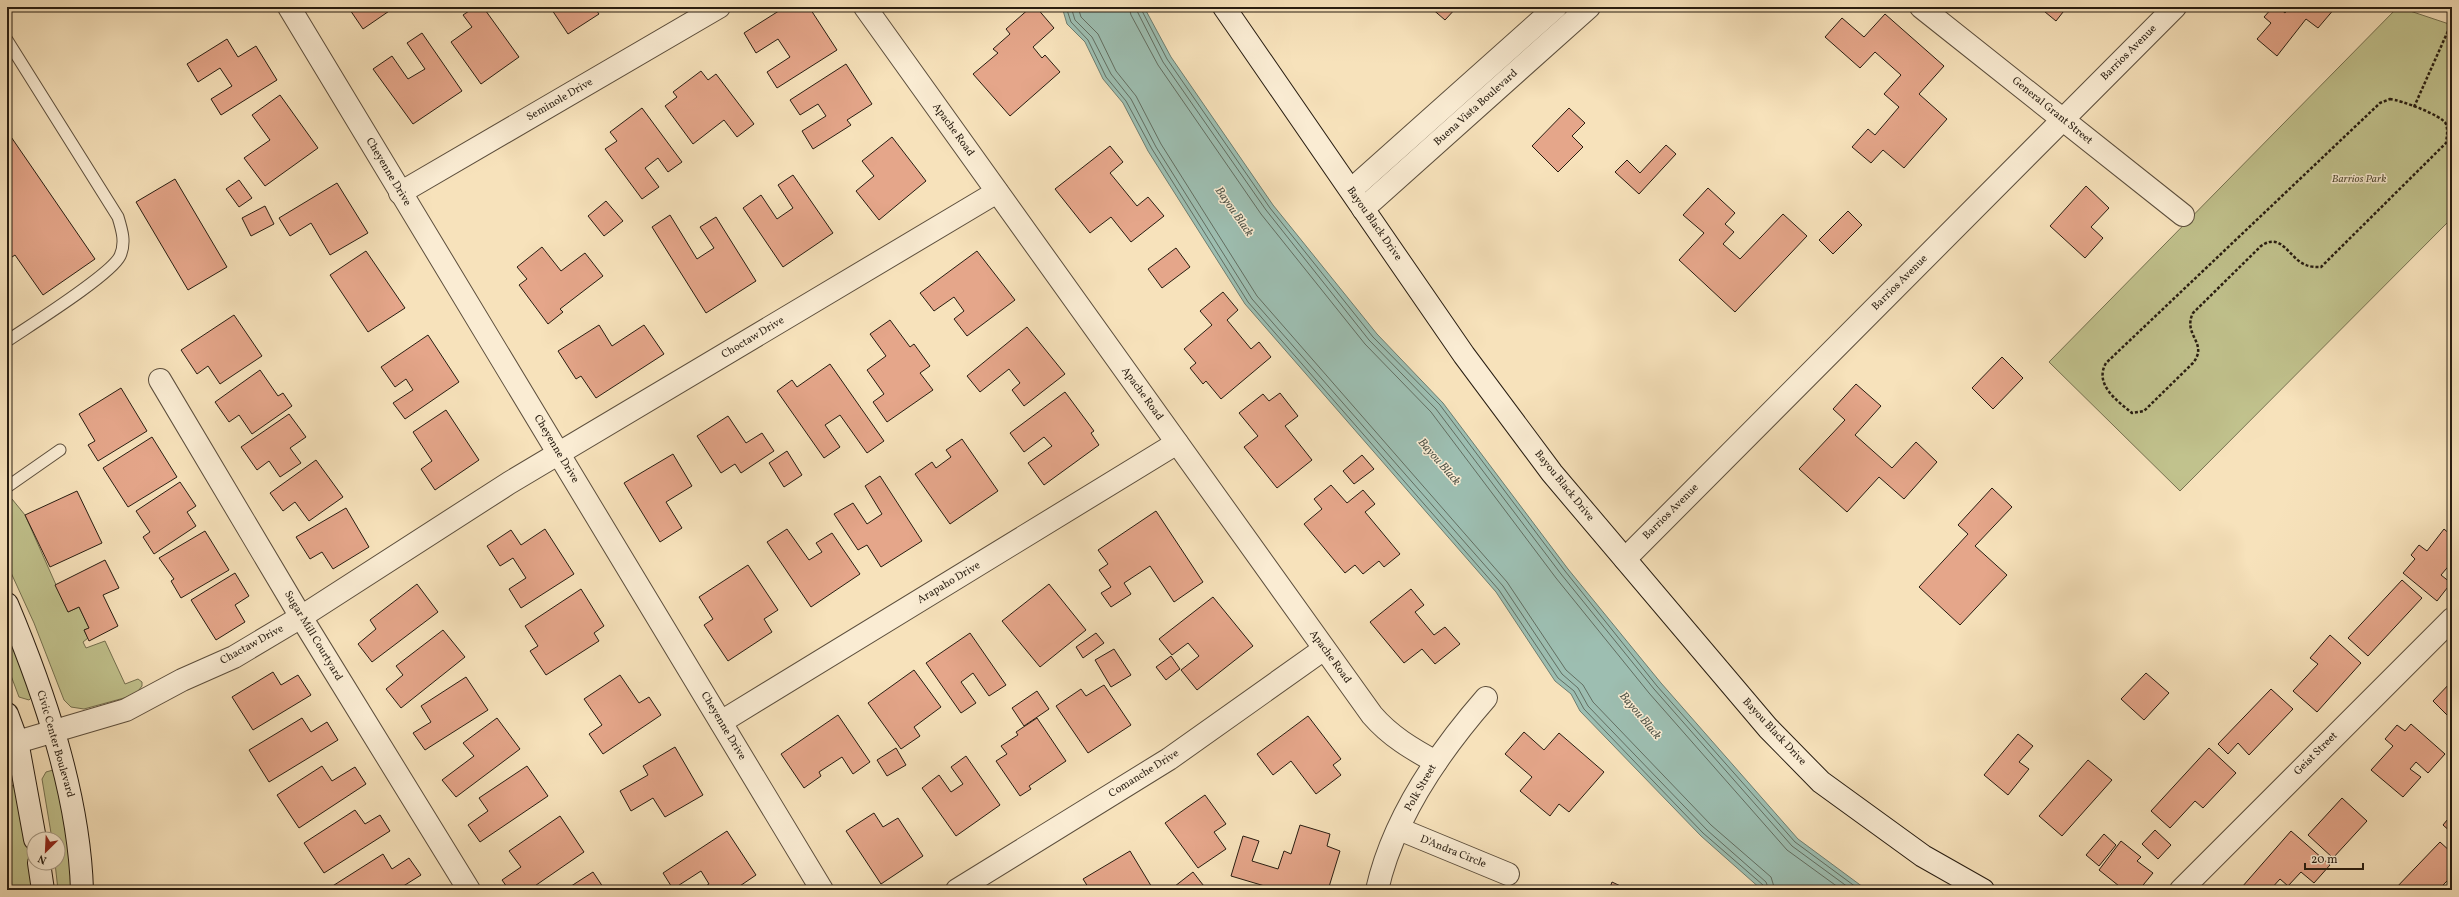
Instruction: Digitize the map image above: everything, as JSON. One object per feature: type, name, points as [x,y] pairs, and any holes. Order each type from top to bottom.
[{"type":"street","name":"Cheyenne Drive","points":[[289,7],[822,890]]},
{"type":"street","name":"Seminole Drive","points":[[400,193],[719,7]]},
{"type":"street","name":"Apache Road","points":[[865,7],[1324,649],[1386,731],[1404,744],[1436,762]]},
{"type":"street","name":"Bayou Black Drive","points":[[1224,7],[1464,355],[1544,463],[1768,728],[1821,782],[1923,856],[1982,890]]},
{"type":"street","name":"Buena Vista Boulevard","points":[[1351,190],[1556,7]]},
{"type":"street","name":"Buena Vista Boulevard","points":[[1364,209],[1589,7]]},
{"type":"street","name":"General Grant Street","points":[[1921,7],[2183,215]]},
{"type":"street","name":"Barrios Avenue","points":[[1625,559],[2175,7]]},
{"type":"street","name":"Choctaw Drive","points":[[508,483],[997,192]]},
{"type":"street","name":"Sugar Mill Courtyard","points":[[160,380],[301,617],[469,890]]},
{"type":"street","name":"Arapaho Drive","points":[[721,722],[1177,443]]},
{"type":"street","name":"Chactaw Drive","points":[[12,743],[126,710],[182,680],[234,657],[301,617],[508,483]]},
{"type":"street","name":"Civic Center Boulevard","points":[[7,604],[31,661],[52,731],[74,816],[82,890]]},
{"type":"street","name":"Geist Street","points":[[2181,890],[2452,619]]},
{"type":"street","name":"Comanche Drive","points":[[957,890],[1170,759],[1324,649]]},
{"type":"street","name":"Polk Street","points":[[1376,890],[1385,861],[1412,800],[1452,737],[1486,698]]},
{"type":"street","points":[[7,714],[12,743],[33,831]]},
{"type":"street","name":"D'Andra Circle","points":[[1399,829],[1508,874]]},
{"type":"street","points":[[40,871],[43,890]]},
{"type":"lane","points":[[7,40],[118,217],[124,238],[120,256],[106,272],[7,341]]},
{"type":"lane","points":[[7,487],[60,450]]},
{"type":"path","points":[[2414,107],[2452,22]]},
{"type":"path","points":[[2390,98],[2414,107],[2438,117],[2446,123],[2448,133],[2446,143],[2322,267],[2305,265],[2282,244],[2267,242],[2193,313],[2190,320],[2190,329],[2198,342],[2198,357],[2144,412],[2132,413],[2104,386],[2102,370],[2106,363],[2380,103],[2390,98]]},
{"type":"green space","name":"Barrios Park","points":[[2398,7],[2452,25],[2452,218],[2180,491],[2049,362]]},
{"type":"green space","points":[[7,499],[12,499],[25,515],[68,612],[79,607],[89,628],[84,630],[88,638],[83,642],[86,648],[105,641],[125,684],[138,679],[142,682],[142,686],[135,695],[84,709],[71,707],[64,700],[34,623],[7,564]]},
{"type":"green space","points":[[7,620],[32,697],[29,700],[19,697],[7,665]]},
{"type":"green space","points":[[53,770],[56,772],[77,890],[58,890],[56,871],[66,871],[66,831],[51,831],[42,779],[46,772]]},
{"type":"green space","points":[[7,780],[15,788],[25,815],[28,831],[26,831],[26,871],[33,871],[35,890],[7,890]]},
{"type":"water","name":"Bayou Black","points":[[1062,7],[1144,7],[1171,57],[1273,205],[1377,334],[1443,403],[1568,569],[1661,683],[1798,839],[1867,890],[1762,890],[1701,836],[1580,711],[1571,694],[1555,681],[1496,592],[1245,304],[1148,151],[1123,103],[1103,79],[1085,42],[1067,24]]},
{"type":"building","points":[[348,7],[395,7],[363,29]]},
{"type":"building","points":[[475,7],[483,7],[519,57],[481,84],[451,42],[472,27],[463,15]]},
{"type":"building","points":[[550,7],[594,7],[599,14],[568,34]]},
{"type":"building","points":[[785,7],[809,7],[837,50],[777,88],[767,72],[790,57],[778,39],[756,53],[744,33]]},
{"type":"building","points":[[1031,7],[1036,7],[1054,28],[1033,47],[1042,58],[1045,55],[1060,72],[1010,116],[973,74],[998,53],[993,49],[1010,34],[1006,29]]},
{"type":"building","points":[[1430,7],[1457,7],[1445,20]]},
{"type":"building","points":[[2039,7],[2067,7],[2056,21]]},
{"type":"building","points":[[2273,7],[2278,7],[2285,13],[2290,7],[2335,8],[2318,28],[2306,19],[2277,56],[2257,39],[2271,23],[2264,17]]},
{"type":"building","points":[[1885,14],[1944,66],[1919,94],[1947,119],[1904,168],[1883,150],[1871,163],[1852,147],[1868,129],[1875,135],[1899,107],[1884,94],[1901,75],[1875,52],[1860,68],[1825,37],[1842,18],[1864,37]]},
{"type":"building","points":[[422,33],[462,91],[413,124],[373,69],[392,56],[408,79],[425,69],[407,43]]},
{"type":"building","points":[[227,39],[238,57],[256,46],[277,80],[221,115],[211,99],[232,86],[220,68],[198,82],[187,64]]},
{"type":"building","points":[[846,64],[872,104],[847,120],[851,125],[813,149],[802,131],[826,116],[818,104],[800,115],[790,100]]},
{"type":"building","points":[[701,71],[708,80],[716,74],[754,124],[737,137],[724,120],[693,144],[665,106],[677,97],[673,92]]},
{"type":"building","points":[[280,95],[318,148],[265,186],[244,158],[270,140],[252,115]]},
{"type":"building","points":[[642,108],[682,162],[668,172],[658,158],[645,168],[659,187],[642,199],[605,149],[617,141],[610,132]]},
{"type":"building","points":[[1569,108],[1585,123],[1572,136],[1583,147],[1558,172],[1532,146]]},
{"type":"building","points":[[7,131],[95,259],[43,295],[15,255],[9,259],[7,257]]},
{"type":"building","points":[[892,137],[926,181],[879,220],[856,191],[874,176],[862,161]]},
{"type":"building","points":[[1666,145],[1676,154],[1639,194],[1615,172],[1627,160],[1640,173]]},
{"type":"building","points":[[1110,146],[1123,162],[1110,173],[1137,206],[1148,197],[1164,216],[1131,242],[1111,217],[1090,233],[1055,189]]},
{"type":"building","points":[[793,175],[833,233],[783,267],[743,208],[761,195],[777,219],[793,208],[778,185]]},
{"type":"building","points":[[175,179],[227,267],[188,290],[136,202]]},
{"type":"building","points":[[239,180],[252,198],[239,207],[226,189]]},
{"type":"building","points":[[337,183],[368,233],[330,255],[311,223],[290,236],[279,218]]},
{"type":"building","points":[[2086,186],[2109,208],[2091,227],[2103,238],[2085,258],[2050,226]]},
{"type":"building","points":[[1708,188],[1735,213],[1725,224],[1734,232],[1723,244],[1740,259],[1783,214],[1807,236],[1735,312],[1679,260],[1704,233],[1683,215]]},
{"type":"building","points":[[606,201],[623,221],[604,236],[588,216]]},
{"type":"building","points":[[265,206],[274,224],[251,236],[242,218]]},
{"type":"building","points":[[1848,211],[1862,225],[1833,254],[1819,240]]},
{"type":"building","points":[[670,215],[697,259],[714,248],[700,227],[716,217],[756,281],[706,313],[652,227]]},
{"type":"building","points":[[542,247],[561,271],[585,253],[603,276],[560,309],[563,312],[548,324],[519,285],[527,279],[517,267]]},
{"type":"building","points":[[1176,248],[1190,267],[1162,288],[1148,269]]},
{"type":"building","points":[[366,251],[405,308],[368,332],[330,275]]},
{"type":"building","points":[[977,251],[1015,300],[967,336],[954,319],[964,311],[954,297],[934,311],[920,293]]},
{"type":"building","points":[[1223,292],[1238,310],[1227,320],[1251,349],[1259,342],[1271,357],[1221,399],[1206,381],[1203,384],[1190,368],[1196,363],[1184,349],[1212,325],[1200,311]]},
{"type":"building","points":[[234,315],[262,356],[220,384],[208,366],[197,374],[181,350]]},
{"type":"building","points":[[890,320],[910,347],[914,344],[930,366],[920,373],[933,390],[887,422],[873,402],[884,394],[867,370],[886,356],[870,334]]},
{"type":"building","points":[[599,325],[612,346],[644,325],[664,354],[596,398],[581,376],[576,379],[558,351]]},
{"type":"building","points":[[1027,327],[1065,374],[1024,406],[1012,390],[1020,383],[1009,369],[980,392],[967,376]]},
{"type":"building","points":[[428,335],[459,382],[405,419],[393,403],[413,390],[406,379],[395,387],[381,367]]},
{"type":"building","points":[[2002,357],[2023,378],[1993,409],[1972,388]]},
{"type":"building","points":[[830,364],[884,441],[867,453],[840,415],[825,425],[840,447],[824,458],[777,391],[792,380],[797,387]]},
{"type":"building","points":[[260,370],[278,396],[283,393],[292,406],[252,434],[239,415],[229,422],[215,402]]},
{"type":"building","points":[[1856,384],[1881,406],[1855,435],[1892,468],[1916,442],[1937,462],[1904,499],[1879,477],[1847,512],[1799,469],[1845,420],[1833,409]]},
{"type":"building","points":[[121,388],[147,431],[98,461],[88,445],[95,441],[79,414]]},
{"type":"building","points":[[1065,392],[1094,431],[1091,433],[1099,445],[1044,485],[1028,463],[1052,446],[1044,437],[1024,452],[1010,433]]},
{"type":"building","points":[[1280,393],[1298,416],[1285,426],[1312,460],[1277,488],[1244,447],[1258,436],[1239,413],[1263,394],[1269,401]]},
{"type":"building","points":[[446,410],[479,460],[435,490],[421,469],[432,461],[413,432]]},
{"type":"building","points":[[289,414],[306,437],[290,448],[301,463],[280,477],[269,461],[257,470],[241,447]]},
{"type":"building","points":[[728,416],[746,443],[762,433],[774,451],[741,473],[735,464],[721,473],[697,436]]},
{"type":"building","points":[[152,437],[177,477],[128,507],[103,468]]},
{"type":"building","points":[[962,439],[998,491],[950,524],[915,474],[932,462],[936,468],[951,457],[946,450]]},
{"type":"building","points":[[787,451],[802,475],[784,487],[769,463]]},
{"type":"building","points":[[673,454],[692,486],[666,502],[682,528],[660,542],[624,483]]},
{"type":"building","points":[[1362,455],[1374,469],[1354,484],[1343,471]]},
{"type":"building","points":[[316,460],[343,497],[309,521],[295,502],[283,511],[270,493]]},
{"type":"building","points":[[880,476],[922,541],[881,567],[867,545],[858,550],[834,514],[853,503],[867,524],[882,514],[865,486]]},
{"type":"building","points":[[180,482],[196,506],[187,512],[196,526],[154,554],[143,537],[150,532],[136,511]]},
{"type":"building","points":[[1331,485],[1347,503],[1363,490],[1375,504],[1365,512],[1400,554],[1384,567],[1379,561],[1363,574],[1355,565],[1345,573],[1304,524],[1322,509],[1314,499]]},
{"type":"building","points":[[1992,488],[2012,507],[1975,546],[2007,575],[1960,625],[1919,587],[1968,534],[1958,525]]},
{"type":"building","points":[[77,491],[102,543],[50,567],[25,515]]},
{"type":"building","points":[[346,508],[369,547],[333,569],[322,552],[310,559],[296,537]]},
{"type":"building","points":[[1156,511],[1203,582],[1174,602],[1150,566],[1124,583],[1131,594],[1111,607],[1101,593],[1111,587],[1099,570],[1108,564],[1098,550]]},
{"type":"building","points":[[545,529],[574,574],[521,608],[509,589],[526,578],[513,558],[500,566],[487,546],[511,530],[521,545]]},
{"type":"building","points":[[787,529],[809,560],[822,552],[816,543],[832,533],[860,574],[811,607],[767,542]]},
{"type":"building","points":[[2444,529],[2452,536],[2452,562],[2441,575],[2451,583],[2437,601],[2403,573],[2415,559],[2411,555],[2419,545],[2427,551]]},
{"type":"building","points":[[205,531],[229,570],[181,598],[171,581],[174,579],[159,558]]},
{"type":"building","points":[[105,560],[119,588],[103,595],[118,626],[89,641],[84,630],[89,628],[79,607],[68,612],[55,585]]},
{"type":"building","points":[[748,565],[778,610],[764,619],[772,632],[728,661],[704,625],[713,619],[699,597]]},
{"type":"building","points":[[235,573],[249,596],[235,605],[245,622],[216,640],[191,600]]},
{"type":"building","points":[[2402,580],[2422,598],[2368,656],[2348,638]]},
{"type":"building","points":[[417,584],[438,612],[372,662],[358,644],[376,629],[370,620]]},
{"type":"building","points":[[1049,584],[1086,630],[1040,667],[1002,621]]},
{"type":"building","points":[[581,589],[604,626],[594,633],[599,641],[546,675],[530,651],[538,646],[525,626]]},
{"type":"building","points":[[1411,589],[1424,605],[1415,612],[1434,635],[1445,627],[1460,644],[1435,664],[1422,649],[1404,663],[1370,622]]},
{"type":"building","points":[[1213,597],[1253,646],[1197,690],[1181,670],[1199,656],[1188,643],[1172,655],[1159,639]]},
{"type":"building","points":[[443,630],[465,657],[401,708],[386,689],[403,675],[396,666]]},
{"type":"building","points":[[970,633],[1006,685],[989,696],[973,673],[961,682],[976,703],[961,713],[926,663]]},
{"type":"building","points":[[1096,633],[1104,643],[1083,658],[1076,647]]},
{"type":"building","points":[[2330,635],[2361,663],[2317,712],[2293,691],[2318,664],[2310,658]]},
{"type":"building","points":[[1114,649],[1131,675],[1111,687],[1095,660]]},
{"type":"building","points":[[1171,656],[1180,669],[1166,680],[1156,667]]},
{"type":"building","points":[[914,670],[941,707],[914,727],[920,736],[901,749],[868,703]]},
{"type":"building","points":[[273,672],[281,685],[298,675],[311,695],[253,730],[232,697]]},
{"type":"building","points":[[2146,673],[2169,693],[2144,720],[2121,699]]},
{"type":"building","points":[[620,675],[639,703],[649,697],[661,715],[603,754],[589,734],[602,725],[584,699]]},
{"type":"building","points":[[466,677],[488,710],[425,750],[413,733],[431,722],[421,706]]},
{"type":"building","points":[[2452,681],[2452,720],[2433,701]]},
{"type":"building","points":[[1104,685],[1131,725],[1088,753],[1056,706],[1081,689],[1086,696]]},
{"type":"building","points":[[2271,689],[2293,709],[2249,755],[2238,743],[2228,754],[2218,744]]},
{"type":"building","points":[[1037,691],[1049,709],[1024,726],[1012,708]]},
{"type":"building","points":[[838,715],[870,762],[853,774],[842,757],[819,772],[821,776],[804,788],[781,754]]},
{"type":"building","points":[[1308,716],[1341,759],[1333,765],[1341,775],[1316,794],[1291,761],[1273,775],[1257,754]]},
{"type":"building","points":[[302,718],[311,732],[327,722],[338,740],[269,782],[249,750]]},
{"type":"building","points":[[497,718],[520,749],[456,797],[442,780],[474,756],[463,743]]},
{"type":"building","points":[[1037,718],[1066,761],[1029,786],[1031,789],[1020,796],[996,761],[1007,754],[1001,746],[1018,735],[1016,732]]},
{"type":"building","points":[[2411,724],[2445,754],[2428,773],[2416,762],[2410,769],[2421,777],[2403,797],[2371,770],[2393,746],[2385,739],[2397,725],[2405,731]]},
{"type":"building","points":[[1524,732],[1544,750],[1559,733],[1604,772],[1569,812],[1559,804],[1550,816],[1520,791],[1532,777],[1505,754]]},
{"type":"building","points":[[2018,734],[2033,746],[2019,762],[2029,769],[2008,795],[1984,775]]},
{"type":"building","points":[[675,747],[703,795],[665,817],[653,798],[631,811],[620,791],[648,775],[643,766]]},
{"type":"building","points":[[896,748],[906,765],[887,776],[877,760]]},
{"type":"building","points":[[2209,748],[2236,773],[2203,808],[2195,801],[2170,828],[2151,811]]},
{"type":"building","points":[[966,756],[1000,805],[956,836],[922,788],[939,775],[951,792],[963,784],[951,767]]},
{"type":"building","points":[[2088,760],[2112,780],[2062,836],[2039,816]]},
{"type":"building","points":[[322,766],[332,781],[355,767],[366,784],[299,828],[277,795]]},
{"type":"building","points":[[527,766],[548,796],[480,842],[468,825],[488,811],[479,798]]},
{"type":"building","points":[[1205,795],[1226,824],[1214,832],[1226,849],[1198,868],[1165,823]]},
{"type":"building","points":[[2342,798],[2367,821],[2333,858],[2308,835]]},
{"type":"building","points":[[355,810],[365,824],[380,815],[390,831],[324,873],[304,843]]},
{"type":"building","points":[[874,813],[883,827],[898,818],[923,856],[881,884],[846,831]]},
{"type":"building","points":[[2452,814],[2452,833],[2443,825]]},
{"type":"building","points":[[560,816],[584,852],[529,890],[509,890],[502,880],[521,867],[509,851]]},
{"type":"building","points":[[1300,825],[1330,834],[1327,846],[1340,851],[1328,890],[1278,890],[1231,876],[1243,836],[1259,841],[1252,861],[1278,869],[1284,851],[1291,854]]},
{"type":"building","points":[[2155,830],[2171,845],[2158,859],[2142,844]]},
{"type":"building","points":[[727,831],[756,875],[734,890],[699,890],[709,884],[701,871],[673,889],[663,873]]},
{"type":"building","points":[[2291,831],[2330,865],[2314,883],[2301,872],[2288,886],[2280,879],[2270,890],[2245,890],[2242,887]]},
{"type":"building","points":[[2104,834],[2116,845],[2099,866],[2086,855]]},
{"type":"building","points":[[2121,841],[2141,857],[2137,861],[2153,873],[2139,890],[2124,890],[2099,870]]},
{"type":"building","points":[[2440,842],[2452,853],[2452,876],[2438,890],[2394,890]]},
{"type":"building","points":[[1130,851],[1153,889],[1090,890],[1083,879]]},
{"type":"building","points":[[383,854],[392,869],[409,858],[421,875],[397,890],[333,890],[331,887]]},
{"type":"building","points":[[593,872],[605,890],[565,890]]},
{"type":"building","points":[[1193,872],[1207,890],[1170,890]]},
{"type":"building","points":[[1612,882],[1629,890],[1609,890]]}]
